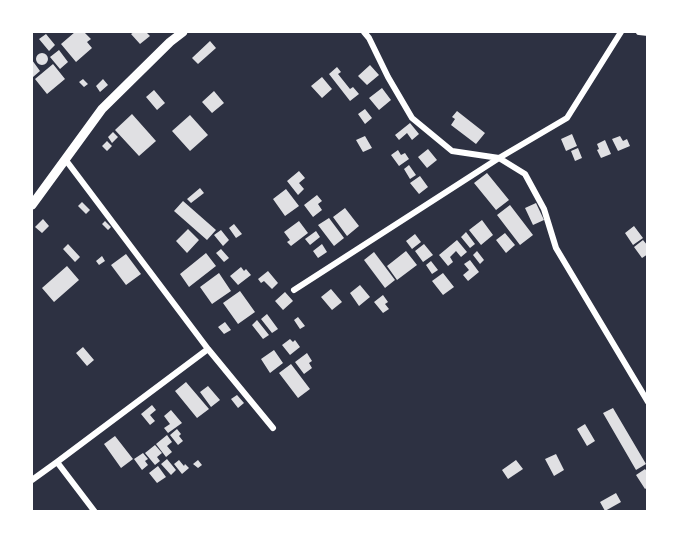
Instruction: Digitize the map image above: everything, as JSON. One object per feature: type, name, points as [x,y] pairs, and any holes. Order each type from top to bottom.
[{"type":"main road","points":[[32,205],[102,109],[183,32]]},
{"type":"street","points":[[364,32],[412,118],[452,151],[499,158],[525,174],[544,209],[556,248],[648,402]]},
{"type":"street","points":[[294,290],[499,158],[567,118],[621,32]]},
{"type":"street","points":[[639,32],[648,33]]},
{"type":"street","points":[[65,159],[208,349],[273,428]]},
{"type":"street","points":[[32,480],[208,349]]},
{"type":"street","points":[[57,462],[95,512]]},
{"type":"building","points":[[75,32],[84,32],[91,39],[87,42],[92,48],[76,62],[61,44]]},
{"type":"building","points":[[146,32],[150,36],[140,44],[131,34]]},
{"type":"building","points":[[46,34],[55,45],[49,51],[39,39]]},
{"type":"building","points":[[210,41],[216,48],[198,64],[192,58]]},
{"type":"building","points":[[59,50],[68,62],[60,69],[50,57]]},
{"type":"building","points":[[44,53],[48,59],[44,65],[40,65],[36,57]]},
{"type":"building","points":[[32,60],[40,71],[33,77],[32,75]]},
{"type":"building","points":[[53,64],[65,79],[47,94],[35,79]]},
{"type":"building","points":[[370,65],[379,75],[367,85],[358,76]]},
{"type":"building","points":[[337,67],[341,72],[338,74],[350,89],[353,87],[359,94],[350,101],[329,74]]},
{"type":"building","points":[[322,77],[332,89],[322,98],[311,86]]},
{"type":"building","points":[[83,79],[88,84],[84,87],[79,82]]},
{"type":"building","points":[[103,79],[108,85],[100,92],[96,86]]},
{"type":"building","points":[[382,88],[391,100],[379,110],[369,98]]},
{"type":"building","points":[[154,90],[165,103],[157,110],[146,97]]},
{"type":"building","points":[[214,91],[224,103],[212,113],[202,102]]},
{"type":"building","points":[[365,109],[372,118],[365,124],[358,114]]},
{"type":"building","points":[[457,111],[485,133],[476,144],[451,125],[455,119],[452,117]]},
{"type":"building","points":[[132,114],[156,141],[139,156],[115,130]]},
{"type":"building","points":[[190,115],[208,135],[190,151],[172,131]]},
{"type":"building","points":[[410,123],[419,134],[412,140],[407,133],[399,140],[395,135]]},
{"type":"building","points":[[113,132],[118,137],[112,143],[108,137]]},
{"type":"building","points":[[572,134],[577,146],[566,151],[561,139]]},
{"type":"building","points":[[365,136],[372,148],[363,152],[356,140]]},
{"type":"building","points":[[620,136],[623,141],[627,139],[630,146],[618,151],[612,139]]},
{"type":"building","points":[[605,140],[611,154],[601,158],[597,144]]},
{"type":"building","points":[[107,141],[112,146],[107,151],[102,146]]},
{"type":"building","points":[[578,148],[582,158],[575,161],[571,151]]},
{"type":"building","points":[[428,149],[437,160],[427,168],[418,157]]},
{"type":"building","points":[[398,150],[401,155],[405,153],[409,159],[399,166],[391,155]]},
{"type":"building","points":[[409,165],[416,175],[410,179],[404,169]]},
{"type":"building","points":[[299,171],[305,178],[299,183],[304,189],[298,195],[287,181]]},
{"type":"building","points":[[487,173],[509,200],[496,210],[474,183]]},
{"type":"building","points":[[420,176],[428,187],[419,194],[410,183]]},
{"type":"building","points":[[200,188],[204,193],[191,203],[187,199]]},
{"type":"building","points":[[286,189],[299,206],[285,216],[273,199]]},
{"type":"building","points":[[317,195],[322,201],[318,204],[322,210],[313,217],[304,205]]},
{"type":"building","points":[[183,201],[216,230],[207,240],[174,211]]},
{"type":"building","points":[[82,202],[90,210],[86,214],[78,206]]},
{"type":"building","points":[[536,203],[544,220],[533,225],[525,208]]},
{"type":"building","points":[[510,205],[533,235],[520,245],[497,215]]},
{"type":"building","points":[[345,208],[359,226],[347,236],[333,217]]},
{"type":"building","points":[[329,218],[344,238],[334,246],[318,225]]},
{"type":"building","points":[[43,219],[49,226],[42,233],[35,227]]},
{"type":"building","points":[[482,220],[493,235],[481,245],[469,230]]},
{"type":"building","points":[[105,221],[111,227],[108,230],[102,224]]},
{"type":"building","points":[[299,221],[308,233],[291,246],[284,232]]},
{"type":"building","points":[[234,224],[242,234],[236,238],[229,228]]},
{"type":"building","points":[[634,226],[643,238],[633,245],[625,233]]},
{"type":"building","points":[[188,229],[199,240],[187,253],[176,241]]},
{"type":"building","points":[[221,230],[229,240],[223,246],[214,235]]},
{"type":"building","points":[[316,231],[320,237],[310,245],[305,239]]},
{"type":"building","points":[[466,232],[475,244],[470,248],[461,237]]},
{"type":"building","points":[[505,233],[515,245],[506,253],[496,240]]},
{"type":"building","points":[[415,234],[421,242],[412,249],[406,241]]},
{"type":"building","points":[[457,240],[467,252],[461,257],[456,251],[450,257],[453,262],[448,266],[439,255]]},
{"type":"building","points":[[643,240],[648,246],[648,254],[642,258],[634,247]]},
{"type":"building","points":[[68,244],[80,257],[75,262],[63,249]]},
{"type":"building","points":[[322,244],[327,252],[318,258],[313,251]]},
{"type":"building","points":[[424,244],[433,255],[423,262],[415,251]]},
{"type":"building","points":[[221,249],[229,258],[224,262],[216,253]]},
{"type":"building","points":[[406,251],[417,265],[397,280],[387,266]]},
{"type":"building","points":[[477,251],[484,260],[480,264],[473,255]]},
{"type":"building","points":[[374,252],[395,280],[385,288],[364,260]]},
{"type":"building","points":[[206,253],[216,266],[189,287],[180,274]]},
{"type":"building","points":[[126,254],[141,274],[126,285],[111,265]]},
{"type":"building","points":[[102,256],[105,261],[99,265],[96,261]]},
{"type":"building","points":[[470,260],[479,272],[468,281],[463,275],[469,270],[464,264]]},
{"type":"building","points":[[431,261],[438,270],[432,274],[426,265]]},
{"type":"building","points":[[67,266],[79,280],[54,302],[42,288]]},
{"type":"building","points":[[241,267],[251,275],[238,285],[230,276]]},
{"type":"building","points":[[268,271],[278,283],[272,289],[264,281],[261,283],[258,279]]},
{"type":"building","points":[[219,273],[231,291],[212,304],[200,287]]},
{"type":"building","points":[[443,273],[454,287],[443,295],[432,281]]},
{"type":"building","points":[[360,285],[370,297],[359,306],[350,293]]},
{"type":"building","points":[[331,289],[342,302],[332,310],[321,297]]},
{"type":"building","points":[[240,291],[255,312],[238,324],[223,303]]},
{"type":"building","points":[[285,292],[293,301],[283,310],[275,301]]},
{"type":"building","points":[[383,295],[388,302],[385,304],[389,309],[383,313],[374,302]]},
{"type":"building","points":[[267,314],[278,329],[272,333],[261,319]]},
{"type":"building","points":[[298,317],[305,326],[300,329],[294,320]]},
{"type":"building","points":[[257,320],[269,335],[263,339],[252,325]]},
{"type":"building","points":[[225,322],[231,330],[224,334],[218,327]]},
{"type":"building","points":[[290,339],[293,342],[295,340],[300,347],[290,355],[282,345]]},
{"type":"building","points":[[83,347],[94,360],[87,366],[76,353]]},
{"type":"building","points":[[274,350],[283,363],[270,373],[261,359]]},
{"type":"building","points":[[307,353],[312,361],[309,363],[312,368],[304,374],[295,362]]},
{"type":"building","points":[[291,364],[310,389],[298,398],[279,373]]},
{"type":"building","points":[[186,382],[209,409],[197,418],[175,391]]},
{"type":"building","points":[[208,386],[220,400],[211,407],[200,392]]},
{"type":"building","points":[[237,395],[244,403],[238,408],[231,399]]},
{"type":"building","points":[[152,405],[156,410],[150,415],[155,421],[150,425],[141,414]]},
{"type":"building","points":[[613,408],[646,464],[636,470],[603,413]]},
{"type":"building","points":[[171,410],[182,423],[168,433],[164,428],[170,424],[164,416]]},
{"type":"building","points":[[585,424],[595,441],[587,446],[577,429]]},
{"type":"building","points":[[177,429],[183,441],[178,445],[170,435]]},
{"type":"building","points":[[167,435],[172,442],[167,446],[172,452],[166,457],[156,444]]},
{"type":"building","points":[[115,436],[133,459],[121,468],[104,444]]},
{"type":"building","points":[[155,445],[162,453],[157,457],[160,461],[155,465],[145,453]]},
{"type":"building","points":[[143,453],[148,459],[145,461],[148,465],[142,470],[134,459]]},
{"type":"building","points":[[556,454],[564,470],[554,476],[545,459]]},
{"type":"building","points":[[167,459],[176,470],[171,475],[161,464]]},
{"type":"building","points":[[179,460],[189,468],[182,474],[174,464]]},
{"type":"building","points":[[198,460],[202,465],[198,468],[193,464]]},
{"type":"building","points":[[516,460],[523,469],[508,479],[502,470]]},
{"type":"building","points":[[158,466],[166,477],[157,483],[149,473]]},
{"type":"building","points":[[645,469],[648,473],[648,487],[645,489],[636,475]]},
{"type":"building","points":[[616,493],[621,502],[605,511],[600,502]]}]
